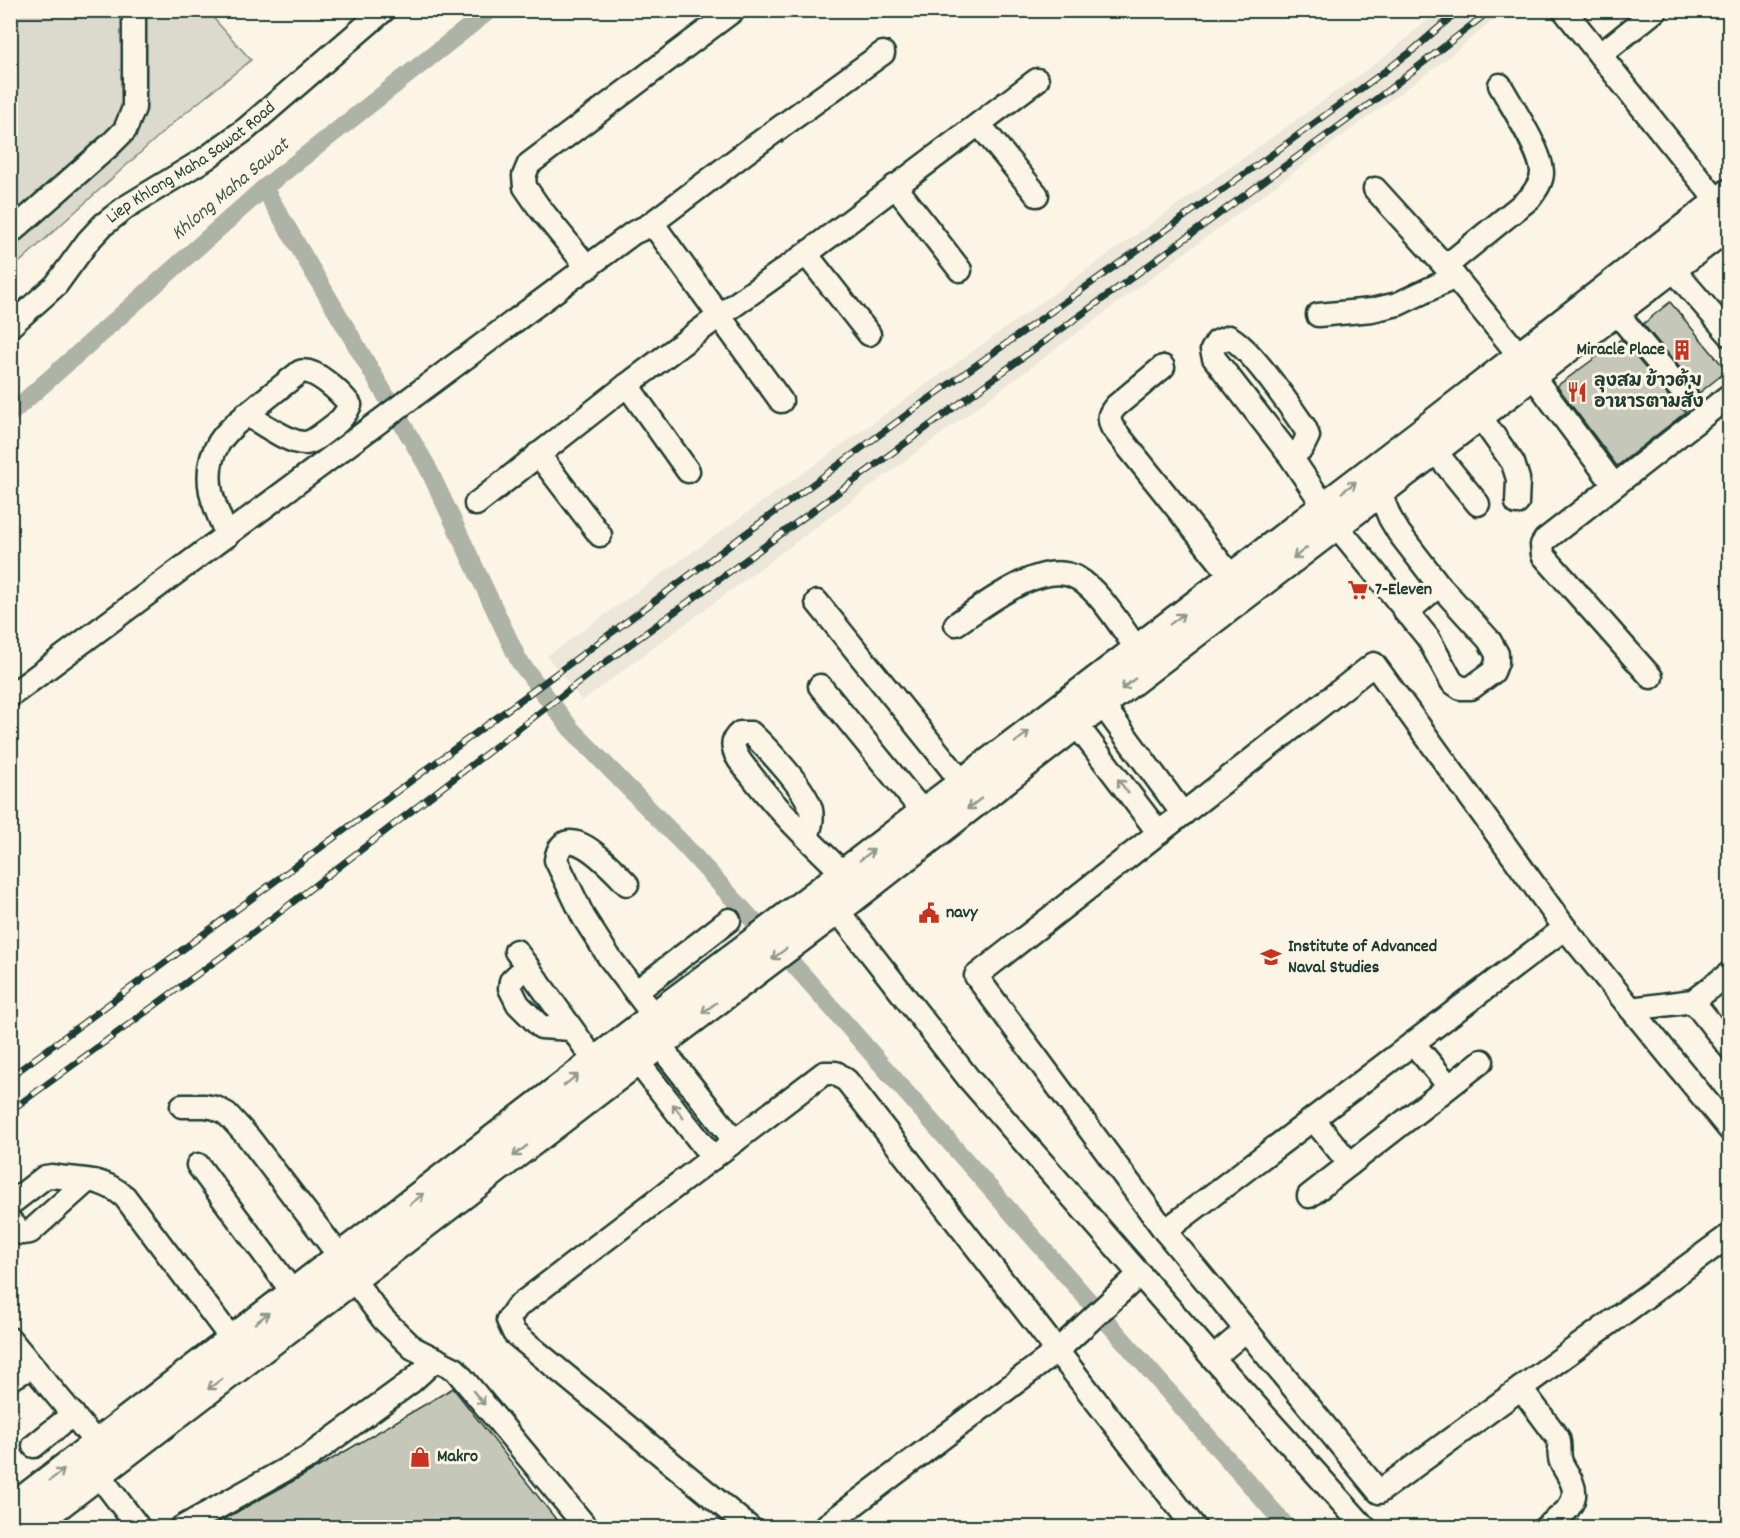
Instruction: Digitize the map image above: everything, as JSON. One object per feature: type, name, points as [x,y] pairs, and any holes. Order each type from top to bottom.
[{"type":"main road","points":[[10,1510],[294,1294],[347,1268],[643,1037],[795,927],[843,873],[1232,577],[1330,515],[1379,491],[1434,450],[1479,415],[1526,366],[1615,311],[1672,268],[1727,208]]},
{"type":"main road","points":[[795,927],[837,910],[1102,704],[1330,515],[1526,366],[1727,208]]},
{"type":"main road","points":[[28,1527],[98,1474],[595,1061],[643,1037]]},
{"type":"street","points":[[10,232],[111,145],[125,130],[134,108],[134,10]]},
{"type":"street","points":[[588,268],[525,187],[524,176],[529,164],[734,10]]},
{"type":"street","points":[[1564,10],[1727,208]]},
{"type":"street","points":[[1600,55],[1656,10]]},
{"type":"street","name":"Liep Khlong Maha Sawat Road","points":[[10,326],[56,285],[88,241],[103,225],[126,207],[205,159],[246,129],[369,15]]},
{"type":"street","points":[[10,696],[633,233],[648,226],[883,54]]},
{"type":"street","points":[[476,504],[718,316],[806,254],[1037,80]]},
{"type":"street","points":[[1318,315],[1371,310],[1398,304],[1450,272],[1530,198],[1542,175],[1539,159],[1500,85]]},
{"type":"street","points":[[979,124],[1037,195]]},
{"type":"street","points":[[895,186],[960,270]]},
{"type":"street","points":[[1375,189],[1450,272],[1526,366],[1614,485]]},
{"type":"street","points":[[648,226],[658,231],[781,401]]},
{"type":"street","points":[[806,254],[869,334]]},
{"type":"street","points":[[1672,268],[1730,335]]},
{"type":"street","points":[[1615,311],[1686,396]]},
{"type":"street","points":[[1291,458],[1306,442],[1308,436],[1305,428],[1238,341],[1229,337],[1217,342],[1212,350],[1214,358],[1291,458],[1330,515],[1428,638],[1452,682],[1461,688],[1471,688],[1493,672],[1497,654],[1489,640],[1439,585],[1399,533],[1379,491]]},
{"type":"street","points":[[1163,367],[1116,406],[1109,419],[1112,427],[1232,577]]},
{"type":"street","points":[[627,385],[688,471]]},
{"type":"street","points":[[1651,677],[1543,555],[1542,550],[1545,540],[1730,395]]},
{"type":"street","points":[[227,536],[211,492],[211,458],[220,439],[246,414]]},
{"type":"street","points":[[1479,415],[1512,463],[1518,479],[1517,502]]},
{"type":"street","points":[[1434,450],[1478,504]]},
{"type":"street","points":[[538,454],[600,535]]},
{"type":"street","points":[[956,624],[1017,585],[1046,574],[1066,572],[1079,579],[1095,593],[1137,649]]},
{"type":"street","points":[[1406,613],[1439,585]]},
{"type":"street","points":[[817,602],[962,782]]},
{"type":"street","points":[[1730,1130],[1565,928],[1374,664],[976,976],[1165,1232],[1380,1492],[1730,1235]]},
{"type":"street","points":[[820,686],[923,812]]},
{"type":"street","points":[[1102,704],[1183,814]]},
{"type":"street","points":[[1076,724],[1159,833]]},
{"type":"street","points":[[807,837],[843,873]]},
{"type":"street","points":[[627,884],[585,846],[575,842],[564,844],[557,852],[556,860],[584,918],[609,957],[636,992],[643,1037],[713,1158]]},
{"type":"street","points":[[837,910],[969,1079],[1136,1278],[1213,1358],[1365,1527]]},
{"type":"street","points":[[636,992],[729,920]]},
{"type":"street","points":[[1165,1232],[1565,928]]},
{"type":"street","points":[[521,958],[510,988],[518,1004],[541,1027],[571,1029],[595,1061]]},
{"type":"street","points":[[1631,1009],[1694,1001],[1730,973]]},
{"type":"street","points":[[1694,1001],[1730,1048]]},
{"type":"street","points":[[643,1037],[735,1141]]},
{"type":"street","points":[[1413,1043],[1449,1086]]},
{"type":"street","points":[[1309,1196],[1482,1061]]},
{"type":"street","points":[[750,1527],[514,1333],[508,1320],[518,1307],[824,1073],[836,1074],[847,1081],[1062,1346],[1186,1524]]},
{"type":"street","points":[[182,1106],[216,1108],[227,1114],[249,1138],[383,1319],[413,1348],[455,1369],[587,1527]]},
{"type":"street","points":[[1313,1119],[1350,1164]]},
{"type":"street","points":[[198,1165],[294,1294]]},
{"type":"street","points":[[10,1204],[45,1177],[103,1182],[112,1186],[125,1197],[233,1341]]},
{"type":"street","points":[[10,1221],[22,1233],[30,1232],[87,1181]]},
{"type":"street","points":[[823,1527],[1062,1346],[1136,1278]]},
{"type":"street","points":[[1213,1358],[1246,1330]]},
{"type":"street","points":[[10,1339],[98,1445]]},
{"type":"street","points":[[181,1527],[308,1457],[412,1381],[436,1359]]},
{"type":"street","points":[[10,1379],[33,1366]]},
{"type":"street","points":[[1521,1388],[1558,1438],[1559,1458],[1574,1489],[1574,1497],[1569,1509],[1545,1527]]},
{"type":"street","points":[[34,1446],[72,1414]]},
{"type":"street","points":[[1314,1471],[1343,1447]]},
{"type":"street","points":[[98,1474],[139,1527]]},
{"type":"shaded area","points":[[1439,10],[1504,11],[1446,59],[582,701],[547,656],[1387,55]]},
{"type":"shaded area","points":[[11,11],[207,11],[251,60],[173,123],[11,270]]},
{"type":"building","name":"Miracle Place","points":[[1670,302],[1727,371],[1699,393],[1643,324]]},
{"type":"building","points":[[1621,339],[1676,405],[1686,412],[1617,466],[1557,386]]},
{"type":"building","name":"Makro","points":[[453,1388],[562,1527],[210,1527],[315,1469]]},
{"type":"waterway","name":"Khlong Maha Sawat","points":[[10,414],[264,188],[490,10]]},
{"type":"waterway","points":[[264,188],[427,466],[519,661],[571,729],[683,844],[803,975],[1288,1528]]},
{"type":"railway","points":[[10,1077],[913,410],[1271,155],[1412,51],[1459,10]]},
{"type":"railway","points":[[10,1111],[228,952],[595,670],[1383,94],[1491,10]]},
{"type":"place","name":"Miracle Place","points":[[1682,350]]},
{"type":"place","name":"ลุงสม ข้าวต้ม อาหารตามสั่ง","points":[[1577,392]]},
{"type":"place","name":"7-Eleven","points":[[1358,590]]},
{"type":"place","name":"navy","points":[[929,913]]},
{"type":"place","name":"Institute of Advanced Naval Studies","points":[[1271,957]]},
{"type":"place","name":"Makro","points":[[420,1457]]}]
